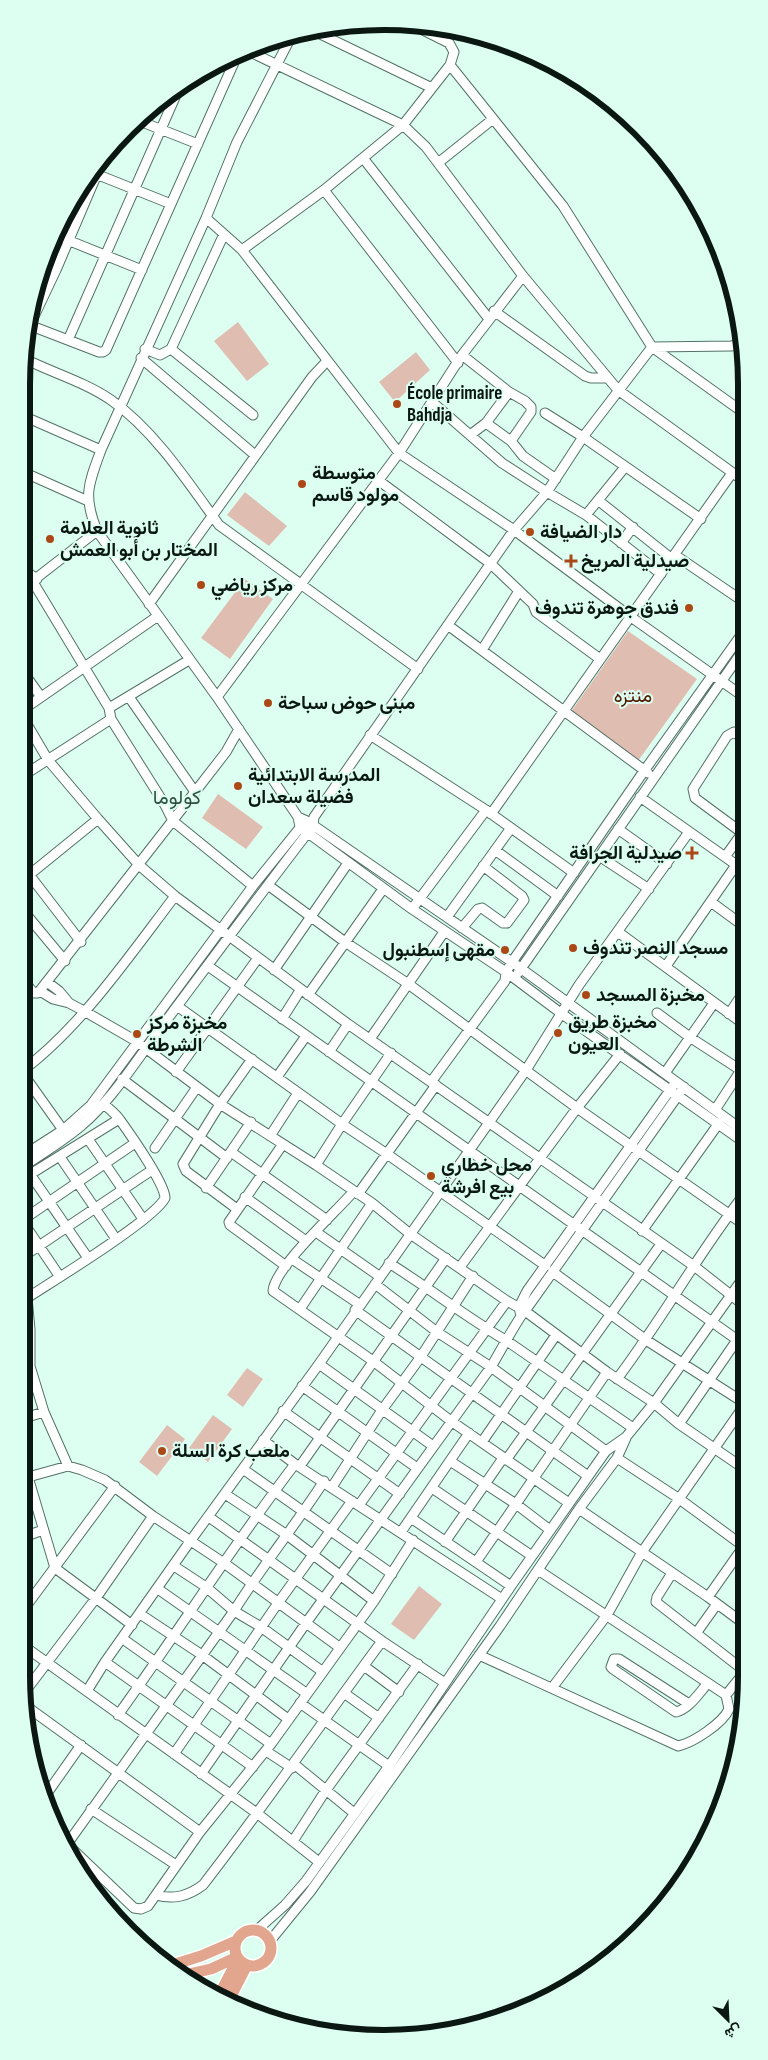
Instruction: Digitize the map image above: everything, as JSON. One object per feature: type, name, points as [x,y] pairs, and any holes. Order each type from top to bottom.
[{"type":"main road","points":[[192,1973],[241,1961],[257,1966],[266,1961],[271,1952],[270,1941],[267,1936],[257,1930],[242,1933],[236,1942],[235,1952],[241,1961]]},
{"type":"main road","points":[[177,1963],[236,1942]]},
{"type":"main road","points":[[222,1991],[241,1961]]},
{"type":"main road","points":[[230,1995],[241,1961]]},
{"type":"street","points":[[242,250],[324,190],[403,125],[450,65],[454,52],[449,43],[429,33]]},
{"type":"street","points":[[323,36],[432,88]]},
{"type":"street","points":[[288,43],[237,142],[206,218],[100,450],[89,481],[88,501],[98,531],[217,697],[298,817],[512,962],[665,1073],[677,1088],[719,1124],[738,1134]]},
{"type":"street","points":[[256,54],[403,125],[426,147],[522,276],[606,378],[618,390],[738,476]]},
{"type":"street","points":[[35,328],[99,352],[106,350],[233,64]]},
{"type":"street","points":[[450,65],[563,206],[652,347],[738,410]]},
{"type":"street","points":[[68,340],[174,99]]},
{"type":"street","points":[[438,163],[493,119]]},
{"type":"street","points":[[145,123],[198,144]]},
{"type":"street","points":[[362,158],[492,315],[585,376],[606,378]]},
{"type":"street","points":[[98,175],[171,204]]},
{"type":"street","points":[[324,190],[460,359],[525,401],[531,407],[531,412],[511,441]]},
{"type":"street","points":[[40,303],[68,241],[87,192]]},
{"type":"street","points":[[206,218],[242,250],[398,453],[514,530],[631,617],[738,693]]},
{"type":"street","points":[[145,349],[160,355],[171,349],[224,234]]},
{"type":"street","points":[[62,238],[142,270]]},
{"type":"street","points":[[217,697],[398,453],[460,359],[522,276]]},
{"type":"street","points":[[652,347],[736,345]]},
{"type":"street","points":[[30,1152],[81,1126],[104,1104],[268,885],[370,734],[449,626],[514,530],[547,492],[583,437],[652,347]]},
{"type":"street","points":[[171,349],[252,415]]},
{"type":"street","points":[[142,358],[255,455]]},
{"type":"street","points":[[149,604],[312,377],[327,361]]},
{"type":"street","points":[[31,362],[94,390],[120,407],[147,432],[204,502],[219,525],[418,669]]},
{"type":"street","points":[[470,435],[486,423],[509,392]]},
{"type":"street","points":[[432,402],[502,463],[586,515],[661,574]]},
{"type":"street","points":[[545,413],[583,437],[701,519]]},
{"type":"street","points":[[30,419],[100,450]]},
{"type":"street","points":[[486,423],[511,441],[523,456],[556,479]]},
{"type":"street","points":[[586,515],[625,467]]},
{"type":"street","points":[[412,909],[488,812],[564,710],[701,519],[732,472]]},
{"type":"street","points":[[30,475],[88,501]]},
{"type":"street","points":[[378,480],[491,564],[533,604],[536,612],[600,659]]},
{"type":"street","points":[[599,501],[674,557],[738,598]]},
{"type":"street","points":[[621,543],[633,527]]},
{"type":"street","points":[[30,584],[98,531]]},
{"type":"street","points":[[30,576],[35,580],[109,708],[111,718],[173,821],[253,886]]},
{"type":"street","points":[[482,650],[519,591]]},
{"type":"street","points":[[30,706],[158,616]]},
{"type":"street","points":[[449,626],[644,771],[655,777]]},
{"type":"street","points":[[569,1503],[451,1421],[402,1382],[273,1291],[274,1286],[289,1262],[306,1241],[356,1193],[417,1113],[433,1083],[508,977],[512,962],[738,639]]},
{"type":"street","points":[[508,977],[521,969],[738,658]]},
{"type":"street","points":[[109,708],[189,660]]},
{"type":"street","points":[[30,682],[41,697]]},
{"type":"street","points":[[129,697],[195,792]]},
{"type":"street","points":[[30,771],[111,718]]},
{"type":"street","points":[[30,729],[48,760],[98,819],[139,865],[176,896],[228,937],[348,1024],[694,1266],[738,1302]]},
{"type":"street","points":[[30,994],[47,982],[81,942],[226,752],[239,730]]},
{"type":"street","points":[[738,735],[734,732],[727,736],[692,792],[695,798],[738,828]]},
{"type":"street","points":[[370,734],[488,812],[574,873]]},
{"type":"street","points":[[640,797],[736,865],[666,966]]},
{"type":"street","points":[[30,874],[98,819]]},
{"type":"street","points":[[309,824],[348,863],[444,932],[620,1054],[716,1110],[738,1131]]},
{"type":"street","points":[[30,1151],[63,1130],[91,1105],[136,1041],[253,886],[309,824]]},
{"type":"street","points":[[447,917],[511,828]]},
{"type":"street","points":[[618,829],[667,864]]},
{"type":"street","points":[[87,1691],[191,1540],[490,1122],[569,1004],[579,985],[689,832]]},
{"type":"street","points":[[725,857],[738,840]]},
{"type":"street","points":[[496,850],[558,896]]},
{"type":"street","points":[[599,856],[649,889]]},
{"type":"street","points":[[274,970],[348,863]]},
{"type":"street","points":[[462,928],[478,909],[482,908],[503,923],[507,922],[524,900],[522,896],[483,866]]},
{"type":"street","points":[[30,876],[81,942]]},
{"type":"street","points":[[268,885],[345,942],[407,983],[577,1108],[738,1220]]},
{"type":"street","points":[[566,885],[575,891]]},
{"type":"street","points":[[282,1018],[345,942],[383,888]]},
{"type":"street","points":[[30,1064],[58,1042],[176,896]]},
{"type":"street","points":[[711,902],[738,922]]},
{"type":"street","points":[[30,919],[65,961]]},
{"type":"street","points":[[370,1038],[444,932]]},
{"type":"street","points":[[618,932],[738,1020]]},
{"type":"street","points":[[176,1072],[258,958]]},
{"type":"street","points":[[208,966],[736,1339]]},
{"type":"street","points":[[47,982],[59,991],[69,1003]]},
{"type":"street","points":[[30,986],[35,991],[53,999],[69,1003],[136,1041],[220,1104],[251,1122],[372,1203],[409,1233],[654,1403],[680,1424],[738,1464]]},
{"type":"street","points":[[730,1014],[738,1001]]},
{"type":"street","points":[[665,1073],[714,1003]]},
{"type":"street","points":[[178,1006],[298,1093],[549,1269],[611,1316],[738,1399]]},
{"type":"street","points":[[657,1013],[691,1038],[738,1065]]},
{"type":"street","points":[[329,1052],[348,1024]]},
{"type":"street","points":[[277,1077],[306,1036]]},
{"type":"street","points":[[316,1165],[391,1053]]},
{"type":"street","points":[[460,1267],[577,1108],[620,1054]]},
{"type":"street","points":[[237,1209],[206,1188],[186,1171],[183,1164],[220,1104],[252,1059]]},
{"type":"street","points":[[716,1110],[738,1078]]},
{"type":"street","points":[[122,1079],[199,1138],[262,1172],[328,1220]]},
{"type":"street","points":[[30,1084],[63,1130]]},
{"type":"street","points":[[155,1148],[197,1087]]},
{"type":"street","points":[[201,1774],[274,1672],[323,1599],[491,1366],[507,1341],[522,1311],[549,1269],[677,1088]]},
{"type":"street","points":[[270,1136],[298,1093]]},
{"type":"street","points":[[30,1296],[116,1239],[158,1208],[164,1198],[162,1187],[135,1142],[119,1119],[104,1104]]},
{"type":"street","points":[[88,1258],[30,1174],[119,1119]]},
{"type":"street","points":[[206,1188],[251,1122]]},
{"type":"street","points":[[642,1231],[719,1124]]},
{"type":"street","points":[[88,1139],[143,1219]]},
{"type":"street","points":[[30,1215],[135,1142]]},
{"type":"street","points":[[283,1144],[237,1209],[229,1222],[230,1225],[320,1279],[357,1307],[389,1336],[588,1476]]},
{"type":"street","points":[[60,1156],[116,1239]]},
{"type":"street","points":[[30,1253],[124,1191],[152,1170]]},
{"type":"street","points":[[245,1197],[306,1241]]},
{"type":"street","points":[[617,1379],[646,1340],[738,1202]]},
{"type":"street","points":[[300,1309],[372,1203]]},
{"type":"street","points":[[30,1232],[60,1277]]},
{"type":"street","points":[[316,1232],[377,1280],[409,1311],[469,1354],[491,1366],[518,1388],[606,1451]]},
{"type":"street","points":[[445,1542],[562,1380],[584,1355],[662,1244]]},
{"type":"street","points":[[118,1715],[257,1515],[319,1438],[389,1336],[446,1258]]},
{"type":"street","points":[[389,1263],[426,1286],[486,1329],[507,1341],[634,1428]]},
{"type":"street","points":[[70,1839],[184,1682],[234,1611],[251,1583],[304,1512],[350,1459],[382,1410],[420,1358],[473,1276]]},
{"type":"street","points":[[270,1941],[310,1892],[479,1655],[579,1509],[617,1458],[626,1438],[654,1403],[738,1285]]},
{"type":"street","points":[[174,1754],[295,1578],[330,1531],[379,1479],[507,1301]]},
{"type":"street","points":[[482,1442],[556,1335]]},
{"type":"street","points":[[680,1424],[738,1337]]},
{"type":"street","points":[[318,1364],[433,1446]]},
{"type":"street","points":[[476,1562],[607,1372]]},
{"type":"street","points":[[30,1376],[68,1466]]},
{"type":"street","points":[[302,1386],[417,1468]]},
{"type":"street","points":[[283,1411],[400,1494]]},
{"type":"street","points":[[30,1416],[44,1412]]},
{"type":"street","points":[[552,1688],[607,1615],[642,1552],[678,1498],[738,1415]]},
{"type":"street","points":[[401,1532],[469,1433]]},
{"type":"street","points":[[257,1930],[296,1894],[389,1766],[502,1599],[606,1451],[626,1438]]},
{"type":"street","points":[[264,1440],[297,1465],[502,1599]]},
{"type":"street","points":[[617,1458],[678,1498],[738,1541]]},
{"type":"street","points":[[450,1462],[516,1504],[550,1530]]},
{"type":"street","points":[[30,1477],[68,1466],[82,1470],[115,1486],[153,1516],[224,1563],[339,1647]]},
{"type":"street","points":[[243,1469],[392,1574]]},
{"type":"street","points":[[30,1601],[115,1486]]},
{"type":"street","points":[[432,1488],[532,1556]]},
{"type":"street","points":[[30,1492],[55,1568],[132,1624]]},
{"type":"street","points":[[225,1494],[287,1535],[374,1601]]},
{"type":"street","points":[[579,1509],[738,1619]]},
{"type":"street","points":[[30,1685],[96,1598],[153,1516]]},
{"type":"street","points":[[209,1517],[382,1641],[445,1683]]},
{"type":"street","points":[[411,1518],[511,1586]]},
{"type":"street","points":[[30,1535],[43,1530]]},
{"type":"street","points":[[81,1859],[134,1908],[141,1909],[148,1906],[200,1832],[253,1768],[323,1672],[339,1647],[374,1601],[413,1540]]},
{"type":"street","points":[[708,1597],[738,1556]]},
{"type":"street","points":[[174,1566],[206,1587],[234,1611],[261,1627],[323,1672]]},
{"type":"street","points":[[479,1655],[678,1746],[695,1740],[724,1717],[729,1709],[726,1695],[538,1570]]},
{"type":"street","points":[[672,1573],[657,1597],[656,1602],[738,1666]]},
{"type":"street","points":[[158,1589],[245,1652],[306,1693]]},
{"type":"street","points":[[697,1632],[717,1604]]},
{"type":"street","points":[[140,1614],[202,1655],[288,1719]]},
{"type":"street","points":[[123,1639],[239,1720],[268,1747],[354,1813]]},
{"type":"street","points":[[156,1895],[177,1898],[193,1892],[203,1885],[258,1814],[382,1641]]},
{"type":"street","points":[[30,1650],[258,1814],[319,1862]]},
{"type":"street","points":[[689,1704],[619,1659],[614,1659],[612,1662],[611,1667],[613,1669],[672,1710],[679,1712],[689,1704],[708,1683]]},
{"type":"street","points":[[106,1662],[138,1687],[253,1768]]},
{"type":"street","points":[[293,1841],[326,1790],[418,1664]]},
{"type":"street","points":[[364,1666],[399,1692]]},
{"type":"street","points":[[726,1695],[738,1680]]},
{"type":"street","points":[[344,1693],[379,1718]]},
{"type":"street","points":[[300,1703],[389,1766]]},
{"type":"street","points":[[32,1710],[119,1771],[200,1832]]},
{"type":"street","points":[[49,1790],[81,1745]]},
{"type":"street","points":[[91,1809],[176,1865]]},
{"type":"green space","points":[[238,322],[269,364],[247,381],[214,341]]},
{"type":"green space","points":[[416,352],[430,370],[395,402],[379,382]]},
{"type":"green space","points":[[245,492],[287,526],[269,546],[227,515]]},
{"type":"green space","points":[[245,579],[273,599],[230,659],[201,638]]},
{"type":"green space","name":"منتزه","points":[[628,631],[697,679],[638,761],[570,713]]},
{"type":"green space","points":[[218,794],[263,827],[246,849],[202,818]]},
{"type":"green space","name":"ملعب كرة السلة","points":[[247,1368],[263,1379],[243,1407],[227,1395]]},
{"type":"green space","name":"ملعب كرة السلة","points":[[213,1415],[232,1429],[208,1462],[189,1448]]},
{"type":"green space","name":"ملعب كرة السلة","points":[[167,1425],[185,1439],[157,1476],[139,1462]]},
{"type":"green space","points":[[419,1586],[442,1604],[414,1640],[391,1624]]},
{"type":"place","name":"École primaire Bahdja","points":[[397,404]]},
{"type":"place","name":"متوسطة مولود قاسم","points":[[302,484]]},
{"type":"place","name":"دار الضيافة","points":[[530,532]]},
{"type":"place","name":"ثانوية العلامة المختار بن أبو العمش","points":[[50,539]]},
{"type":"place","name":"صيدلية المريخ","points":[[571,561]]},
{"type":"place","name":"مركز رياضي","points":[[201,585]]},
{"type":"place","name":"فندق جوهرة تندوف","points":[[689,608]]},
{"type":"place","name":"مبنى حوض سباحة","points":[[268,703]]},
{"type":"place","name":"المدرسة الابتدائية فضيلة سعدان","points":[[238,786]]},
{"type":"place","name":"صيدلية الجرافة","points":[[692,853]]},
{"type":"place","name":"مسجد النصر تندوف","points":[[573,948]]},
{"type":"place","name":"مقهى إسطنبول","points":[[505,950]]},
{"type":"place","name":"مخبزة المسجد","points":[[586,995]]},
{"type":"place","name":"مخبزة طريق العيون","points":[[558,1033]]},
{"type":"place","name":"مخبزة مركز الشرطة","points":[[137,1034]]},
{"type":"place","name":"محل خطاري بيع افرشة","points":[[431,1176]]},
{"type":"place","name":"ملعب كرة السلة","points":[[162,1451]]},
{"type":"district","name":"كولوما","points":[[177,798]]}]
